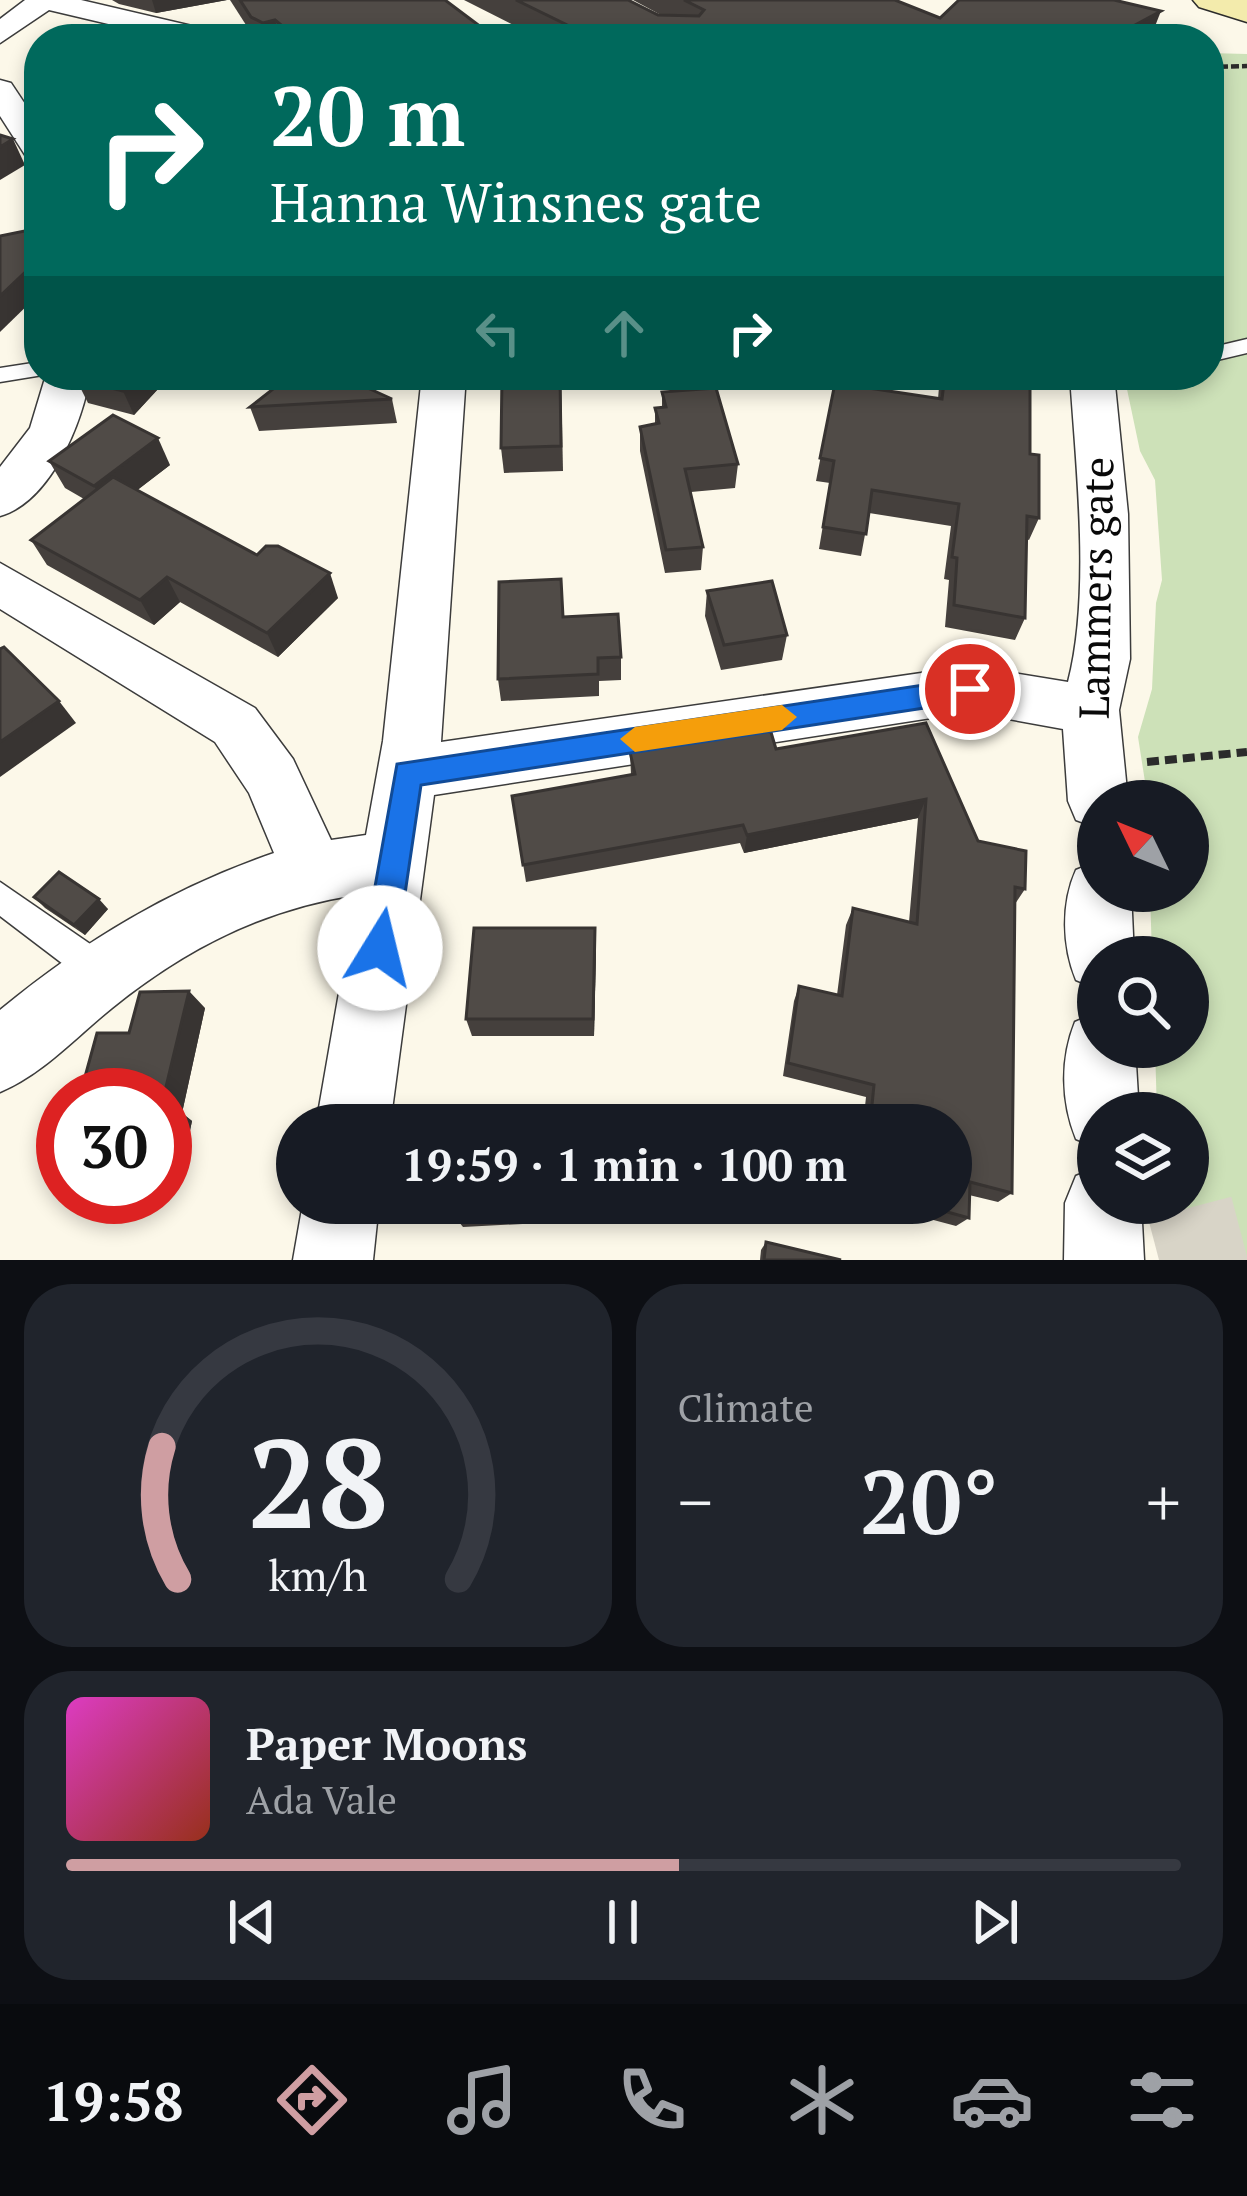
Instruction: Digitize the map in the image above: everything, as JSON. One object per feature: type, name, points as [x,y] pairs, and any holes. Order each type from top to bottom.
[{"type":"main road","points":[[1211,0],[1247,11]]},
{"type":"street","points":[[0,34],[44,0],[147,24]]},
{"type":"street","points":[[0,90],[24,128]]},
{"type":"street","points":[[0,500],[45,448],[65,406],[67,390]]},
{"type":"street","points":[[356,1104],[407,773],[443,390]]},
{"type":"street","name":"Lammers gate","points":[[1095,390],[1103,626],[1095,759]]},
{"type":"street","points":[[0,583],[235,725],[272,778],[314,868]]},
{"type":"street","points":[[407,773],[970,689],[1095,759]]},
{"type":"street","points":[[0,1056],[100,971],[240,890],[314,868],[394,860]]},
{"type":"street","points":[[333,1260],[338,1224]]},
{"type":"street","points":[[1103,1224],[1104,1260]]},
{"type":"lane","points":[[0,897],[100,971]]},
{"type":"path","points":[[1095,759],[1247,752]]},
{"type":"green space","points":[[1224,53],[1247,54],[1247,1260],[1161,1260],[1160,1224],[1209,1224],[1209,1092],[1156,1092],[1156,1068],[1209,1068],[1209,936],[1151,936],[1151,912],[1209,912],[1209,780],[1145,780],[1138,737],[1152,689],[1156,603],[1162,580],[1155,480],[1140,451],[1127,390],[1224,390]]},
{"type":"building","points":[[240,0],[445,0],[477,24],[280,24],[251,17]]},
{"type":"building","points":[[516,0],[628,0],[658,15],[699,16],[704,10],[684,0],[895,0],[940,18],[959,0],[1114,0],[1161,11],[1137,24],[565,24]]},
{"type":"building","points":[[24,231],[24,273],[0,296],[0,236]]},
{"type":"building","points":[[272,390],[372,390],[392,399],[250,407]]},
{"type":"building","points":[[502,390],[560,390],[561,446],[501,448]]},
{"type":"building","points":[[717,390],[738,464],[685,469],[703,547],[666,550],[640,427],[659,423],[655,408],[666,407],[662,392]]},
{"type":"building","points":[[834,390],[882,390],[942,399],[943,390],[1030,390],[1030,454],[1039,455],[1039,518],[1027,516],[1025,618],[954,605],[957,558],[952,557],[959,504],[872,490],[866,534],[823,527],[834,461],[820,458]]},
{"type":"building","points":[[113,415],[158,438],[94,486],[49,461]]},
{"type":"building","points":[[113,477],[257,555],[266,546],[278,546],[330,573],[267,633],[167,577],[140,600],[31,540]]},
{"type":"building","points":[[561,579],[563,617],[618,614],[621,657],[598,658],[598,674],[498,679],[499,582]]},
{"type":"building","points":[[772,581],[787,635],[724,645],[707,591]]},
{"type":"building","points":[[4,647],[59,701],[0,742],[0,649]]},
{"type":"building","points":[[926,723],[978,841],[1026,851],[1025,889],[1015,887],[1012,1193],[972,1183],[972,1104],[872,1104],[874,1085],[788,1063],[799,986],[842,996],[853,908],[917,924],[926,799],[747,835],[743,825],[523,865],[512,796],[635,774],[630,752],[770,729],[776,749]]},
{"type":"building","points":[[59,872],[99,899],[74,925],[34,897]]},
{"type":"building","points":[[474,928],[595,928],[593,1019],[466,1019]]},
{"type":"building","points":[[189,991],[170,1068],[87,1068],[97,1033],[129,1033],[140,992]]},
{"type":"building","points":[[766,1242],[841,1260],[764,1260]]},
{"type":"tunnel","points":[[1159,1260],[1247,1237]]},
{"type":"slow traffic","points":[[635,739],[782,717]]},
{"type":"route","points":[[380,948],[407,773],[970,689]]}]
